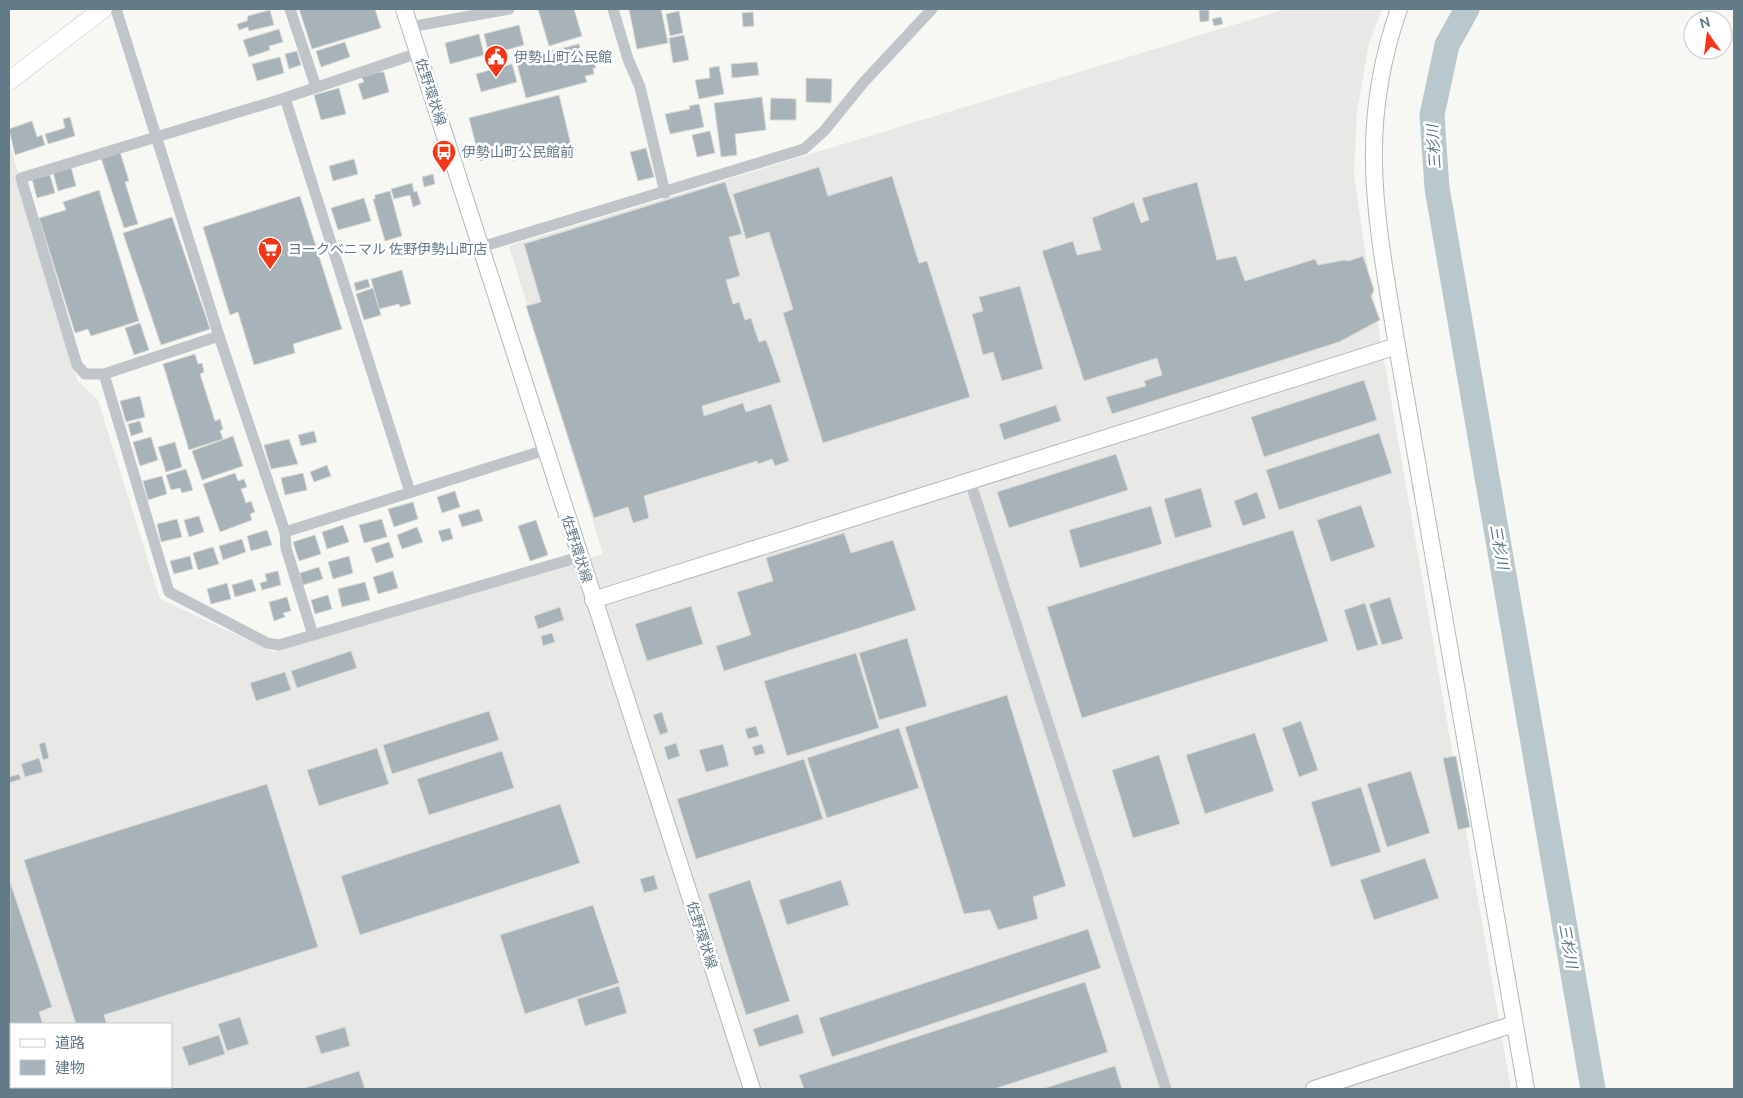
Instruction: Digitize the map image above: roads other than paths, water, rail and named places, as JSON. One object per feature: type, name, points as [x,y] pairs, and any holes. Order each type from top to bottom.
[{"type":"main road","points":[[9,81],[103,9]]},
{"type":"street","points":[[116,9],[219,336],[285,532],[286,548],[313,635]]},
{"type":"street","points":[[290,9],[316,87]]},
{"type":"street","name":"佐野環状線","points":[[404,9],[579,557],[752,1089]]},
{"type":"street","points":[[410,27],[509,9]]},
{"type":"street","points":[[613,9],[628,59],[640,87],[665,192]]},
{"type":"street","points":[[481,248],[804,150],[824,131],[863,83],[932,9]]},
{"type":"street","points":[[1399,9],[1378,84],[1373,130],[1373,177],[1377,223],[1396,346],[1526,1089]]},
{"type":"street","points":[[219,336],[104,374],[86,374],[77,365],[21,178],[285,98],[418,53]]},
{"type":"street","points":[[285,98],[410,492]]},
{"type":"street","points":[[593,600],[1396,346]]},
{"type":"street","points":[[104,374],[169,592],[267,643],[279,644],[313,635],[579,557]]},
{"type":"street","points":[[285,532],[545,450]]},
{"type":"street","points":[[970,481],[1166,1089]]},
{"type":"street","points":[[1314,1089],[1514,1024]]},
{"type":"waterway","name":"三杉川","points":[[1467,9],[1447,45],[1432,115],[1437,188],[1593,1089]]},
{"type":"place","name":"伊勢山町公民館","points":[[496,78]]},
{"type":"place","name":"伊勢山町公民館前","points":[[444,173]]},
{"type":"place","name":"ヨークベニマル 佐野伊勢山町店","points":[[270,270]]}]
